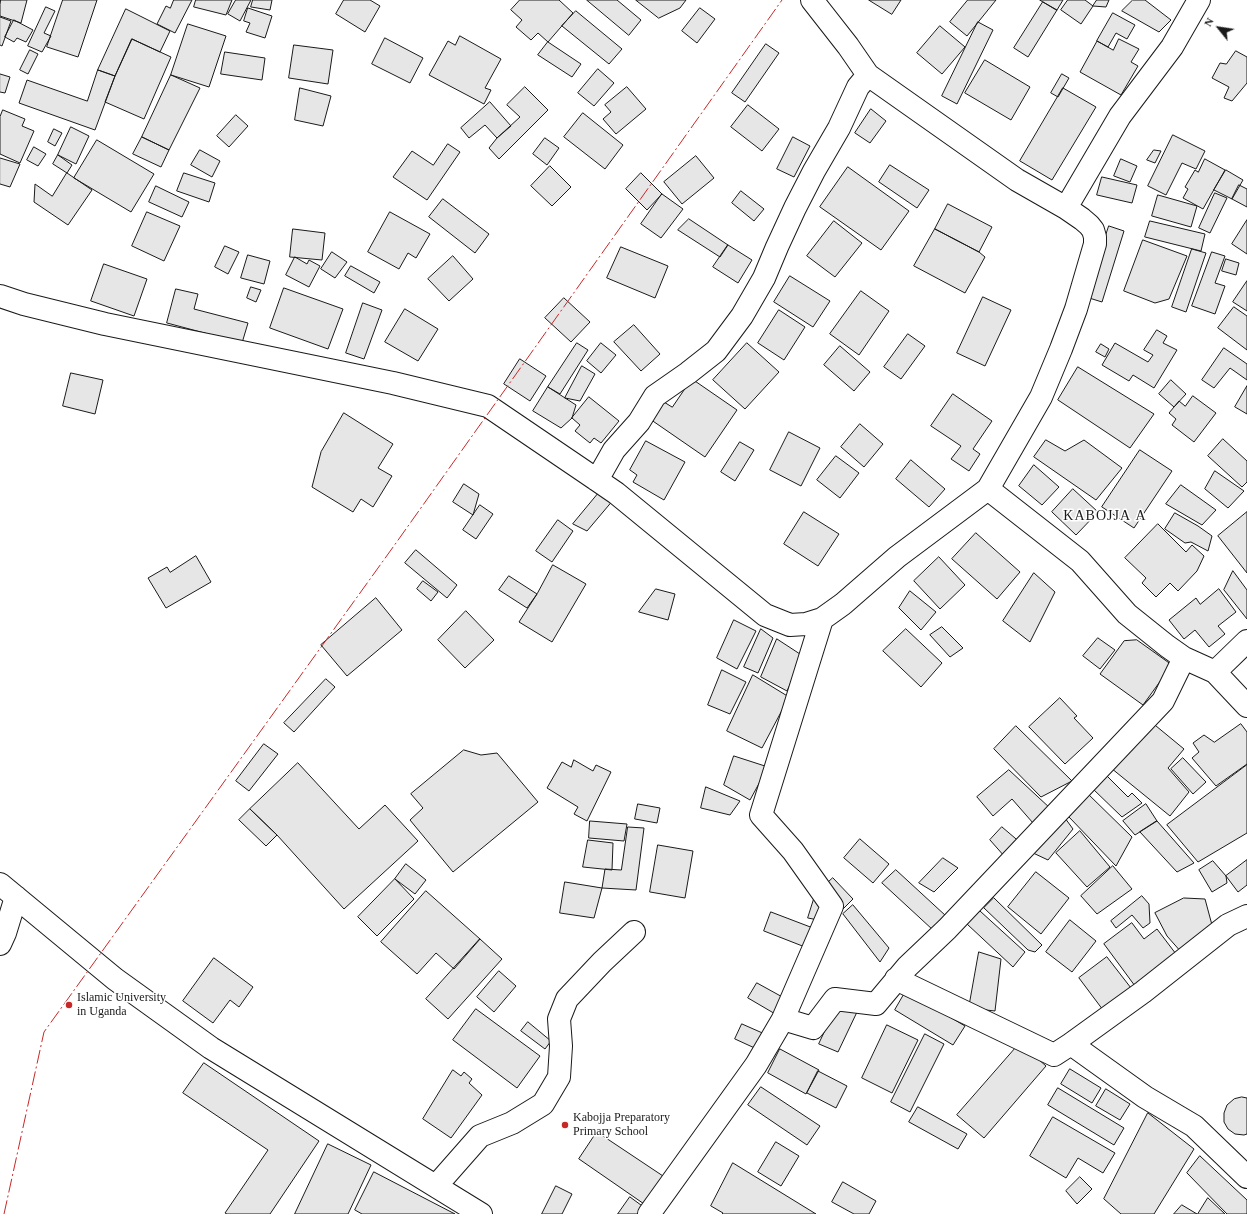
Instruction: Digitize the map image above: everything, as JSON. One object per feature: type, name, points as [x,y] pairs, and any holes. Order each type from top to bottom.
[{"type":"street","points":[[0,296],[24,304],[105,324],[393,383],[488,406],[597,480],[765,615],[790,626],[806,624],[822,619],[843,604],[896,557],[988,489],[1041,397],[1076,309],[1092,255],[1095,237],[1090,225],[1082,218],[1017,180],[868,75],[848,46],[812,0]]},
{"type":"street","points":[[1066,208],[1120,116],[1172,47],[1199,0]]},
{"type":"street","points":[[597,480],[614,450],[639,422],[655,396],[688,374],[716,351],[742,316],[764,278],[794,208],[839,128],[858,87],[868,75]]},
{"type":"street","points":[[988,489],[1080,561],[1127,614],[1184,658],[1215,672],[1247,706]]},
{"type":"street","points":[[649,1214],[756,1065],[783,1019],[832,906],[793,851],[761,815],[822,619]]},
{"type":"street","points":[[1215,672],[1247,641]]},
{"type":"street","points":[[783,1019],[813,1028],[835,999],[876,1004],[907,967],[947,929],[1163,701],[1184,658]]},
{"type":"street","points":[[0,944],[5,934],[8,890]]},
{"type":"street","points":[[8,890],[115,979],[210,1048],[481,1214]]},
{"type":"street","points":[[896,979],[1054,1055],[1143,992],[1228,925],[1247,916]]},
{"type":"street","points":[[436,1186],[480,1136],[512,1123],[543,1104],[559,1076],[561,1046],[559,1019],[567,999],[602,962],[634,932]]},
{"type":"street","points":[[1071,1044],[1145,1096],[1194,1126],[1247,1176]]},
{"type":"building","points":[[1,0],[27,0],[21,23],[0,16]]},
{"type":"building","points":[[63,0],[97,0],[78,57],[47,47]]},
{"type":"building","points":[[174,0],[192,0],[175,33],[157,24],[166,6],[170,8]]},
{"type":"building","points":[[196,0],[232,0],[226,15],[194,7]]},
{"type":"building","points":[[236,0],[251,0],[240,21],[228,14]]},
{"type":"building","points":[[253,0],[272,0],[270,10],[251,7]]},
{"type":"building","points":[[344,0],[370,0],[380,6],[365,32],[336,14]]},
{"type":"building","points":[[520,0],[559,0],[573,13],[548,42],[538,33],[531,40],[516,27],[522,20],[511,10]]},
{"type":"building","points":[[587,0],[617,0],[641,20],[629,35]]},
{"type":"building","points":[[636,0],[686,0],[680,8],[659,18]]},
{"type":"building","points":[[869,0],[901,0],[892,14]]},
{"type":"building","points":[[968,0],[996,0],[967,36],[950,22]]},
{"type":"building","points":[[1040,0],[1063,0],[1057,10]]},
{"type":"building","points":[[1068,0],[1085,0],[1093,6],[1081,24],[1061,10]]},
{"type":"building","points":[[1097,0],[1109,0],[1106,7],[1093,6]]},
{"type":"building","points":[[1133,0],[1145,0],[1171,20],[1159,32],[1122,11]]},
{"type":"building","points":[[1043,2],[1057,10],[1028,57],[1014,48]]},
{"type":"building","points":[[46,7],[55,11],[44,33],[51,36],[42,52],[28,46]]},
{"type":"building","points":[[248,8],[272,16],[265,38],[246,32],[250,23],[244,21]]},
{"type":"building","points":[[700,8],[715,19],[697,43],[682,31]]},
{"type":"building","points":[[126,9],[170,31],[160,52],[132,39],[115,76],[98,70]]},
{"type":"building","points":[[576,11],[622,49],[609,64],[562,26]]},
{"type":"building","points":[[1113,13],[1135,25],[1127,39],[1116,33],[1108,47],[1097,41]]},
{"type":"building","points":[[0,17],[11,21],[2,46],[0,45]]},
{"type":"building","points":[[14,20],[33,30],[26,42],[17,38],[14,42],[5,37]]},
{"type":"building","points":[[978,22],[993,30],[957,104],[942,96]]},
{"type":"building","points":[[188,24],[226,36],[209,87],[171,75]]},
{"type":"building","points":[[940,26],[965,47],[942,74],[917,53]]},
{"type":"building","points":[[460,36],[501,59],[485,88],[491,90],[484,104],[429,75],[448,41],[455,45]]},
{"type":"building","points":[[385,38],[423,58],[410,83],[372,64]]},
{"type":"building","points":[[132,39],[171,57],[144,119],[105,102]]},
{"type":"building","points":[[1119,39],[1139,49],[1131,62],[1138,66],[1121,95],[1080,72],[1097,41],[1113,50]]},
{"type":"building","points":[[548,42],[581,64],[572,77],[538,55]]},
{"type":"building","points":[[766,44],[779,53],[745,102],[732,93]]},
{"type":"building","points":[[294,45],[333,50],[328,84],[289,78]]},
{"type":"building","points":[[30,50],[38,54],[28,74],[20,70]]},
{"type":"building","points":[[1236,51],[1247,57],[1247,83],[1232,101],[1224,98],[1229,87],[1212,78],[1220,63],[1226,64]]},
{"type":"building","points":[[225,52],[265,58],[262,80],[221,74]]},
{"type":"building","points":[[985,60],[1030,87],[1011,120],[965,93]]},
{"type":"building","points":[[598,69],[614,83],[594,106],[578,93]]},
{"type":"building","points":[[98,70],[115,76],[95,130],[19,103],[27,80],[87,101]]},
{"type":"building","points":[[0,74],[10,77],[5,93],[0,92]]},
{"type":"building","points":[[1062,74],[1069,78],[1058,97],[1051,93]]},
{"type":"building","points":[[171,75],[200,88],[169,150],[142,137]]},
{"type":"building","points":[[525,87],[548,110],[499,159],[489,148],[497,138],[520,117],[507,105]]},
{"type":"building","points":[[627,87],[646,109],[616,134],[603,119],[611,112],[605,105]]},
{"type":"building","points":[[300,88],[331,96],[323,126],[295,120]]},
{"type":"building","points":[[1063,88],[1096,107],[1052,180],[1020,161]]},
{"type":"building","points":[[490,102],[511,126],[497,138],[485,125],[469,138],[461,128]]},
{"type":"building","points":[[748,105],[779,129],[762,151],[731,127]]},
{"type":"building","points":[[871,109],[886,121],[870,143],[855,133]]},
{"type":"building","points":[[3,110],[25,119],[22,126],[34,131],[20,163],[0,154],[0,117]]},
{"type":"building","points":[[583,113],[623,145],[605,169],[564,137]]},
{"type":"building","points":[[236,115],[248,126],[229,147],[217,136]]},
{"type":"building","points":[[71,127],[89,136],[76,164],[58,155]]},
{"type":"building","points":[[54,129],[62,133],[55,146],[48,142]]},
{"type":"building","points":[[1173,135],[1205,151],[1196,169],[1182,163],[1166,195],[1148,186]]},
{"type":"building","points":[[142,137],[169,150],[161,167],[133,154]]},
{"type":"building","points":[[793,137],[810,146],[794,177],[777,169]]},
{"type":"building","points":[[545,138],[559,148],[547,165],[533,154]]},
{"type":"building","points":[[97,140],[154,174],[131,212],[74,178]]},
{"type":"building","points":[[448,144],[460,152],[427,200],[393,177],[412,151],[433,165]]},
{"type":"building","points":[[34,147],[46,154],[38,166],[27,160]]},
{"type":"building","points":[[200,150],[220,161],[212,177],[191,165]]},
{"type":"building","points":[[1154,150],[1161,151],[1155,163],[1147,160]]},
{"type":"building","points":[[58,155],[72,165],[67,173],[53,164]]},
{"type":"building","points":[[696,156],[714,178],[682,204],[664,182]]},
{"type":"building","points":[[0,158],[20,164],[10,187],[0,184]]},
{"type":"building","points":[[1121,159],[1137,166],[1130,182],[1114,176]]},
{"type":"building","points":[[1205,159],[1225,170],[1203,209],[1183,198],[1188,189],[1185,187],[1195,170],[1198,172]]},
{"type":"building","points":[[890,165],[929,190],[917,208],[879,182]]},
{"type":"building","points":[[550,166],[571,187],[552,206],[531,186]]},
{"type":"building","points":[[848,167],[909,211],[881,250],[820,207]]},
{"type":"building","points":[[1226,170],[1243,180],[1232,199],[1214,190]]},
{"type":"building","points":[[67,173],[92,190],[68,225],[34,202],[35,184],[52,196]]},
{"type":"building","points":[[184,173],[215,183],[209,202],[177,191]]},
{"type":"building","points":[[641,173],[662,194],[647,210],[626,189]]},
{"type":"building","points":[[1102,177],[1137,185],[1132,203],[1097,195]]},
{"type":"building","points":[[1239,185],[1247,189],[1247,207],[1232,199]]},
{"type":"building","points":[[156,186],[189,202],[182,217],[149,202]]},
{"type":"building","points":[[741,191],[764,209],[754,221],[732,203]]},
{"type":"building","points":[[1215,193],[1227,198],[1210,233],[1199,228]]},
{"type":"building","points":[[662,194],[683,209],[661,238],[641,224]]},
{"type":"building","points":[[1158,195],[1197,206],[1191,227],[1152,216]]},
{"type":"building","points":[[443,199],[489,234],[475,253],[429,217]]},
{"type":"building","points":[[948,204],[992,227],[979,252],[935,229]]},
{"type":"building","points":[[147,212],[180,226],[164,261],[132,246]]},
{"type":"building","points":[[390,212],[430,234],[416,258],[408,253],[399,269],[368,252]]},
{"type":"building","points":[[689,219],[728,245],[720,257],[678,230]]},
{"type":"building","points":[[1247,220],[1247,254],[1232,244]]},
{"type":"building","points":[[834,221],[862,243],[835,277],[807,256]]},
{"type":"building","points":[[1150,221],[1205,234],[1201,251],[1145,237]]},
{"type":"building","points":[[1109,226],[1124,231],[1102,302],[1086,297]]},
{"type":"building","points":[[293,229],[325,233],[322,260],[290,257]]},
{"type":"building","points":[[935,229],[979,252],[985,257],[965,293],[914,266]]},
{"type":"building","points":[[1143,240],[1187,256],[1169,299],[1155,303],[1124,291]]},
{"type":"building","points":[[728,245],[752,260],[738,283],[713,267]]},
{"type":"building","points":[[225,246],[239,252],[228,274],[215,267]]},
{"type":"building","points":[[621,247],[668,266],[655,298],[607,278]]},
{"type":"building","points":[[1192,249],[1206,253],[1186,312],[1172,307]]},
{"type":"building","points":[[332,252],[347,262],[335,278],[321,269]]},
{"type":"building","points":[[1212,252],[1225,256],[1215,283],[1225,286],[1215,314],[1192,306]]},
{"type":"building","points":[[248,255],[270,261],[264,284],[241,278]]},
{"type":"building","points":[[453,256],[473,279],[449,301],[428,279]]},
{"type":"building","points":[[295,257],[307,264],[309,260],[320,266],[309,287],[286,275]]},
{"type":"building","points":[[1226,259],[1239,263],[1236,275],[1222,271]]},
{"type":"building","points":[[104,264],[147,279],[134,316],[91,301]]},
{"type":"building","points":[[351,266],[380,282],[374,293],[345,276]]},
{"type":"building","points":[[790,276],[830,301],[813,327],[774,302]]},
{"type":"building","points":[[1247,281],[1247,311],[1233,302]]},
{"type":"building","points":[[251,287],[261,290],[256,302],[247,298]]},
{"type":"building","points":[[284,288],[343,309],[328,349],[270,328]]},
{"type":"building","points":[[176,289],[198,294],[194,309],[248,323],[242,343],[167,323]]},
{"type":"building","points":[[861,291],[889,311],[859,355],[830,334]]},
{"type":"building","points":[[983,297],[1011,310],[985,366],[957,353]]},
{"type":"building","points":[[564,298],[590,322],[571,342],[545,318]]},
{"type":"building","points":[[363,303],[382,310],[364,359],[346,353]]},
{"type":"building","points":[[1234,307],[1247,316],[1247,350],[1218,328]]},
{"type":"building","points":[[405,309],[438,329],[418,361],[385,342]]},
{"type":"building","points":[[779,310],[805,327],[784,360],[758,343]]},
{"type":"building","points":[[634,325],[660,354],[641,371],[614,342]]},
{"type":"building","points":[[1157,330],[1167,336],[1163,343],[1177,350],[1154,388],[1133,375],[1129,381],[1102,365],[1115,343],[1148,362],[1153,355],[1144,350]]},
{"type":"building","points":[[908,334],[925,346],[901,379],[884,367]]},
{"type":"building","points":[[577,343],[588,350],[560,394],[548,387]]},
{"type":"building","points":[[601,343],[616,355],[601,373],[587,361]]},
{"type":"building","points":[[747,343],[779,372],[745,409],[713,380]]},
{"type":"building","points":[[1101,344],[1109,349],[1105,357],[1096,352]]},
{"type":"building","points":[[840,346],[870,372],[854,391],[824,365]]},
{"type":"building","points":[[1224,348],[1247,364],[1247,380],[1230,368],[1214,388],[1202,380]]},
{"type":"building","points":[[520,359],[546,376],[530,401],[504,384]]},
{"type":"building","points":[[582,366],[595,374],[580,401],[565,398]]},
{"type":"building","points":[[1078,367],[1154,414],[1130,448],[1058,400]]},
{"type":"building","points":[[71,373],[103,380],[95,414],[63,406]]},
{"type":"building","points":[[692,379],[737,410],[705,457],[647,417],[659,399],[672,407]]},
{"type":"building","points":[[1171,380],[1186,394],[1174,407],[1159,394]]},
{"type":"building","points":[[1247,386],[1247,414],[1235,407]]},
{"type":"building","points":[[548,387],[576,405],[572,418],[561,428],[533,411]]},
{"type":"building","points":[[953,394],[992,421],[973,449],[980,454],[969,471],[951,459],[961,446],[931,426]]},
{"type":"building","points":[[1193,396],[1216,413],[1194,442],[1172,425],[1176,419],[1169,413],[1179,401],[1185,406]]},
{"type":"building","points":[[589,397],[619,421],[601,443],[594,438],[590,443],[575,431],[580,425],[572,418]]},
{"type":"building","points":[[344,413],[393,444],[378,468],[392,476],[373,507],[361,499],[353,512],[312,487],[321,452]]},
{"type":"building","points":[[860,424],[883,444],[864,467],[841,447]]},
{"type":"building","points":[[789,432],[820,448],[801,486],[770,470]]},
{"type":"building","points":[[1223,439],[1247,461],[1247,482],[1242,487],[1208,456]]},
{"type":"building","points":[[1046,440],[1065,451],[1084,440],[1122,468],[1096,500],[1034,457]]},
{"type":"building","points":[[646,441],[685,462],[664,500],[633,482],[637,475],[630,470]]},
{"type":"building","points":[[740,442],[754,450],[735,481],[721,472]]},
{"type":"building","points":[[1140,450],[1172,471],[1134,528],[1102,507]]},
{"type":"building","points":[[836,456],[859,473],[840,498],[817,480]]},
{"type":"building","points":[[911,460],[945,489],[929,507],[896,479]]},
{"type":"building","points":[[1034,465],[1059,487],[1042,505],[1019,486]]},
{"type":"building","points":[[1215,471],[1244,491],[1228,508],[1205,489]]},
{"type":"building","points":[[464,484],[479,494],[473,515],[453,502]]},
{"type":"building","points":[[1181,485],[1216,510],[1202,525],[1166,504]]},
{"type":"building","points":[[602,489],[614,499],[587,531],[573,524]]},
{"type":"building","points":[[1073,489],[1098,512],[1076,535],[1052,512]]},
{"type":"building","points":[[480,505],[493,514],[476,539],[463,530]]},
{"type":"building","points":[[804,512],[839,534],[818,566],[784,544]]},
{"type":"building","points":[[1247,512],[1247,573],[1218,536]]},
{"type":"building","points":[[1175,513],[1212,536],[1208,551],[1191,542],[1185,543],[1165,529]]},
{"type":"building","points":[[558,520],[573,531],[552,562],[536,551]]},
{"type":"building","points":[[1158,524],[1186,552],[1192,545],[1204,556],[1197,571],[1178,591],[1170,583],[1156,597],[1142,583],[1146,578],[1125,558]]},
{"type":"building","points":[[976,533],[1020,572],[997,599],[952,559]]},
{"type":"building","points":[[416,550],[457,585],[447,598],[405,563]]},
{"type":"building","points":[[196,556],[211,582],[166,608],[148,578],[167,567],[170,572]]},
{"type":"building","points":[[939,557],[965,585],[940,609],[914,581]]},
{"type":"building","points":[[553,565],[586,584],[552,642],[519,622]]},
{"type":"building","points":[[1233,571],[1247,590],[1247,619],[1224,590]]},
{"type":"building","points":[[1034,573],[1055,592],[1030,642],[1003,621]]},
{"type":"building","points":[[509,576],[537,594],[527,608],[499,590]]},
{"type":"building","points":[[423,581],[438,592],[431,601],[417,589]]},
{"type":"building","points":[[656,589],[675,594],[668,620],[639,612]]},
{"type":"building","points":[[1219,589],[1236,612],[1218,626],[1225,634],[1209,647],[1195,630],[1184,639],[1169,620],[1196,598],[1200,604]]},
{"type":"building","points":[[910,591],[936,612],[921,630],[899,608]]},
{"type":"building","points":[[376,598],[402,630],[347,676],[321,645]]},
{"type":"building","points":[[466,611],[494,640],[465,668],[438,640]]},
{"type":"building","points":[[734,620],[756,631],[737,669],[717,658]]},
{"type":"building","points":[[942,627],[963,648],[950,657],[930,635]]},
{"type":"building","points":[[761,629],[773,638],[758,673],[744,667]]},
{"type":"building","points":[[906,629],[942,663],[921,687],[883,651]]},
{"type":"building","points":[[1098,638],[1115,650],[1100,669],[1083,656]]},
{"type":"building","points":[[777,639],[803,656],[787,691],[761,677]]},
{"type":"building","points":[[1137,640],[1172,665],[1143,705],[1100,674],[1124,641]]},
{"type":"building","points":[[722,670],[746,682],[730,714],[708,705]]},
{"type":"building","points":[[753,675],[789,697],[762,748],[727,731]]},
{"type":"building","points":[[326,679],[335,687],[294,732],[284,723]]},
{"type":"building","points":[[1060,698],[1077,716],[1074,718],[1093,738],[1065,764],[1029,727]]},
{"type":"building","points":[[1150,721],[1184,749],[1168,768],[1189,792],[1170,816],[1111,768]]},
{"type":"building","points":[[1241,724],[1247,732],[1247,764],[1216,786],[1192,758],[1199,752],[1193,743],[1204,735],[1214,742]]},
{"type":"building","points":[[1016,726],[1072,781],[1041,797],[994,749]]},
{"type":"building","points":[[264,744],[278,754],[249,791],[236,781]]},
{"type":"building","points":[[464,750],[481,755],[497,753],[538,802],[453,872],[410,820],[423,808],[411,794]]},
{"type":"building","points":[[734,756],[768,767],[750,800],[724,785]]},
{"type":"building","points":[[1183,758],[1206,782],[1193,794],[1171,769]]},
{"type":"building","points":[[574,760],[593,771],[596,765],[611,772],[587,821],[574,814],[578,807],[547,788],[562,762],[571,767]]},
{"type":"building","points":[[298,763],[359,829],[385,805],[418,841],[344,909],[277,835],[250,809]]},
{"type":"building","points":[[1247,765],[1247,833],[1198,862],[1167,825]]},
{"type":"building","points":[[1009,770],[1051,809],[1033,823],[1012,799],[993,816],[977,797]]},
{"type":"building","points":[[1105,774],[1128,797],[1132,793],[1142,803],[1122,817],[1092,788]]},
{"type":"building","points":[[706,787],[740,801],[730,815],[701,808]]},
{"type":"building","points":[[1085,791],[1132,837],[1116,866],[1069,817]]},
{"type":"building","points":[[638,804],[660,808],[657,823],[635,819]]},
{"type":"building","points":[[1146,804],[1157,821],[1135,835],[1123,821]]},
{"type":"building","points":[[250,809],[277,835],[266,846],[239,820]]},
{"type":"building","points":[[1062,814],[1073,829],[1048,860],[1031,852]]},
{"type":"building","points":[[590,821],[627,824],[624,841],[589,838]]},
{"type":"building","points":[[1157,821],[1194,863],[1177,872],[1140,832]]},
{"type":"building","points":[[628,827],[644,828],[636,890],[602,888],[605,869],[621,870]]},
{"type":"building","points":[[1002,827],[1022,844],[1005,857],[990,840]]},
{"type":"building","points":[[1080,831],[1110,867],[1087,887],[1056,853]]},
{"type":"building","points":[[860,839],[889,864],[873,883],[844,858]]},
{"type":"building","points":[[588,840],[613,843],[612,870],[583,867]]},
{"type":"building","points":[[658,845],[693,851],[685,898],[650,892]]},
{"type":"building","points":[[943,858],[958,868],[934,892],[919,883]]},
{"type":"building","points":[[1247,860],[1247,885],[1238,892],[1226,876]]},
{"type":"building","points":[[1213,861],[1226,876],[1227,883],[1212,892],[1199,870]]},
{"type":"building","points":[[406,864],[426,880],[415,894],[395,879]]},
{"type":"building","points":[[1113,866],[1132,889],[1097,914],[1081,896]]},
{"type":"building","points":[[896,870],[946,916],[933,930],[882,883]]},
{"type":"building","points":[[1036,872],[1069,898],[1041,934],[1008,907]]},
{"type":"building","points":[[833,878],[853,899],[842,910],[821,889]]},
{"type":"building","points":[[395,879],[414,899],[377,936],[358,917]]},
{"type":"building","points":[[565,882],[602,888],[594,918],[560,913]]},
{"type":"building","points":[[426,891],[480,939],[454,969],[436,953],[417,974],[381,942]]},
{"type":"building","points":[[1142,896],[1149,904],[1150,923],[1143,928],[1132,915],[1116,928],[1111,921]]},
{"type":"building","points":[[994,898],[1042,945],[1035,952],[1028,950],[984,908]]},
{"type":"building","points":[[1184,898],[1205,899],[1212,925],[1182,953],[1167,936],[1155,913]]},
{"type":"building","points":[[814,899],[825,903],[818,920],[808,918]]},
{"type":"building","points":[[853,905],[889,948],[880,962],[843,914]]},
{"type":"building","points":[[980,911],[1025,952],[1013,967],[967,924]]},
{"type":"building","points":[[771,912],[813,928],[805,947],[764,931]]},
{"type":"building","points":[[1070,920],[1096,941],[1072,972],[1046,952]]},
{"type":"building","points":[[1132,923],[1144,939],[1157,929],[1176,954],[1135,986],[1104,944]]},
{"type":"building","points":[[480,939],[502,959],[448,1019],[426,999]]},
{"type":"building","points":[[979,952],[1001,959],[995,1011],[969,1008]]},
{"type":"building","points":[[1107,957],[1131,988],[1103,1010],[1079,978]]},
{"type":"building","points":[[214,958],[253,987],[239,1007],[230,1000],[213,1023],[183,1001]]},
{"type":"building","points":[[499,971],[516,986],[494,1012],[477,997]]},
{"type":"building","points":[[757,983],[786,999],[777,1015],[748,998]]},
{"type":"building","points":[[906,991],[965,1026],[953,1045],[895,1010]]},
{"type":"building","points":[[838,1004],[857,1012],[838,1052],[819,1044]]},
{"type":"building","points":[[476,1009],[540,1056],[517,1088],[453,1040]]},
{"type":"building","points":[[528,1022],[551,1041],[545,1049],[521,1031]]},
{"type":"building","points":[[742,1024],[767,1035],[759,1050],[735,1039]]},
{"type":"building","points":[[887,1025],[918,1040],[892,1093],[862,1078]]},
{"type":"building","points":[[925,1034],[944,1044],[910,1112],[891,1102]]},
{"type":"building","points":[[1020,1043],[1046,1066],[984,1138],[957,1115]]},
{"type":"building","points":[[780,1049],[819,1070],[806,1094],[768,1073]]},
{"type":"building","points":[[204,1063],[319,1141],[270,1214],[225,1213],[268,1150],[183,1093]]},
{"type":"building","points":[[1070,1069],[1101,1088],[1092,1103],[1061,1084]]},
{"type":"building","points":[[453,1070],[461,1076],[464,1072],[472,1079],[469,1083],[482,1095],[451,1138],[423,1119]]},
{"type":"building","points":[[818,1071],[847,1086],[836,1108],[807,1093]]},
{"type":"building","points":[[761,1087],[820,1126],[807,1145],[748,1105]]},
{"type":"building","points":[[1058,1088],[1124,1128],[1114,1145],[1048,1105]]},
{"type":"building","points":[[1106,1089],[1130,1104],[1120,1120],[1096,1106]]},
{"type":"building","points":[[1242,1097],[1247,1098],[1247,1134],[1244,1135],[1235,1134],[1228,1129],[1224,1122],[1224,1113],[1227,1105],[1234,1099]]},
{"type":"building","points":[[918,1107],[967,1134],[958,1149],[909,1122]]},
{"type":"building","points":[[1148,1113],[1194,1149],[1154,1214],[1121,1214],[1104,1199]]},
{"type":"building","points":[[1053,1117],[1115,1153],[1103,1173],[1078,1158],[1066,1178],[1030,1156]]},
{"type":"building","points":[[597,1132],[666,1178],[647,1206],[579,1159]]},
{"type":"building","points":[[776,1142],[799,1156],[781,1186],[758,1172]]},
{"type":"building","points":[[328,1144],[371,1165],[348,1214],[295,1214]]},
{"type":"building","points":[[1200,1156],[1247,1200],[1247,1214],[1227,1214],[1187,1173]]},
{"type":"building","points":[[733,1163],[816,1214],[722,1214],[723,1213],[711,1206]]},
{"type":"building","points":[[374,1172],[455,1214],[362,1214],[355,1210]]},
{"type":"building","points":[[1080,1177],[1092,1189],[1077,1204],[1066,1191]]},
{"type":"building","points":[[843,1182],[876,1201],[869,1214],[854,1214],[832,1202]]},
{"type":"building","points":[[556,1186],[572,1194],[562,1214],[542,1214]]},
{"type":"building","points":[[630,1197],[645,1208],[641,1214],[618,1214]]},
{"type":"building","points":[[1208,1198],[1225,1214],[1198,1214]]},
{"type":"building","points":[[1182,1205],[1197,1214],[1174,1214]]},
{"type":"power","points":[[4,1214],[44,1032],[396,543],[782,0]]},
{"type":"place","name":"Islamic University in Uganda","points":[[69,1005]]},
{"type":"place","name":"Kabojja Preparatory Primary School","points":[[565,1125]]},
{"type":"district","name":"KABOJJA A","points":[[1105,516]]}]
